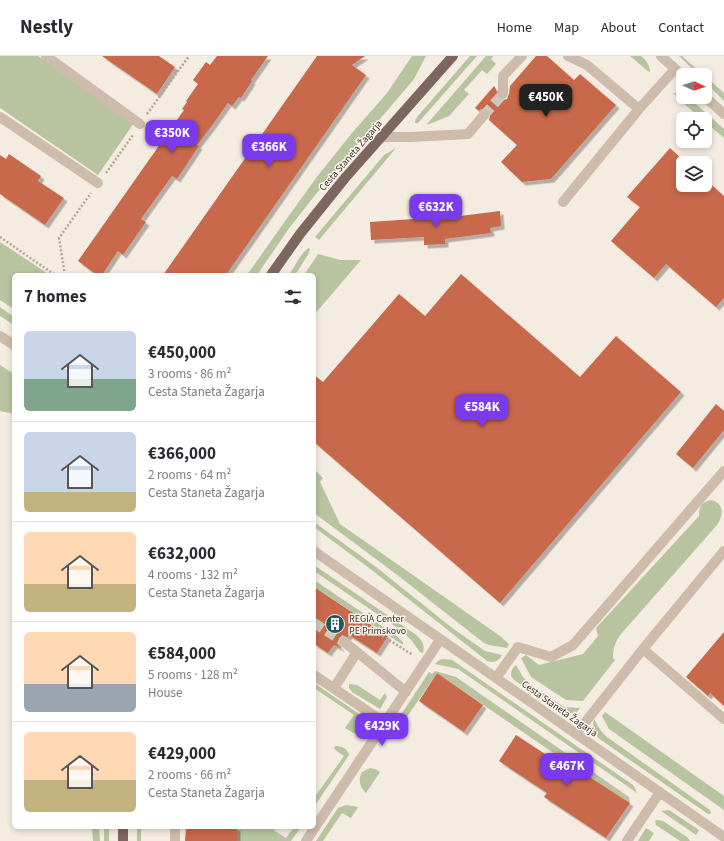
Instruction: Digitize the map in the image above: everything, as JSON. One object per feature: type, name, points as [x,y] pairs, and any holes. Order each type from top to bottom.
[{"type":"main road","name":"Cesta Staneta Žagarja","points":[[272,273],[300,234],[345,178],[453,56]]},
{"type":"main road","points":[[123,829],[124,841]]},
{"type":"street","points":[[46,56],[140,124]]},
{"type":"street","points":[[503,94],[503,76],[522,56]]},
{"type":"street","points":[[568,56],[588,65],[639,109]]},
{"type":"street","points":[[661,56],[676,69]]},
{"type":"street","points":[[562,202],[639,109],[676,75]]},
{"type":"street","points":[[712,103],[724,114]]},
{"type":"street","points":[[382,137],[468,134],[484,115]]},
{"type":"street","points":[[0,117],[98,183]]},
{"type":"street","points":[[0,336],[12,344]]},
{"type":"street","points":[[496,678],[518,647],[550,657],[573,646],[724,470]]},
{"type":"street","points":[[576,734],[643,648],[724,551]]},
{"type":"street","name":"Cesta Staneta Žagarja","points":[[316,552],[724,837]]},
{"type":"street","points":[[316,826],[440,640]]},
{"type":"street","points":[[344,642],[406,692]]},
{"type":"street","points":[[643,648],[724,719]]},
{"type":"street","points":[[334,688],[357,652]]},
{"type":"street","points":[[316,676],[385,723]]},
{"type":"street","points":[[627,841],[660,792]]},
{"type":"street","points":[[175,829],[175,841]]},
{"type":"street","points":[[306,841],[314,829]]},
{"type":"path","points":[[64,273],[59,238],[189,56]]},
{"type":"path","points":[[0,237],[52,273]]},
{"type":"path","points":[[370,613],[363,624],[416,657]]},
{"type":"green space","points":[[0,56],[38,56],[134,123],[98,175],[0,108]]},
{"type":"green space","points":[[412,56],[426,56],[414,79],[324,184],[290,227],[258,273],[248,273],[316,178],[352,133],[387,93]]},
{"type":"green space","points":[[470,56],[477,56],[418,123],[415,123],[417,117]]},
{"type":"green space","points":[[486,56],[493,56],[491,59],[496,64],[487,74],[482,70],[464,90],[469,94],[449,116],[427,125],[428,123]]},
{"type":"green space","points":[[630,56],[641,56],[647,62],[650,71],[649,72]]},
{"type":"green space","points":[[679,56],[682,56],[695,68],[692,68]]},
{"type":"green space","points":[[712,82],[724,93],[724,101],[712,89]]},
{"type":"green space","points":[[684,104],[696,104],[705,112],[694,112]]},
{"type":"green space","points":[[712,118],[724,129],[724,138],[712,128]]},
{"type":"green space","points":[[396,148],[319,240],[315,237],[384,155]]},
{"type":"green space","points":[[0,242],[47,273],[12,273],[12,308],[0,300]]},
{"type":"green space","points":[[309,248],[310,249],[308,255],[296,273],[290,273],[300,256]]},
{"type":"green space","points":[[318,254],[340,260],[361,260],[316,313],[316,273],[305,273]]},
{"type":"green space","points":[[0,307],[12,316],[12,324],[0,316]]},
{"type":"green space","points":[[0,365],[12,373],[12,414],[0,411]]},
{"type":"green space","points":[[316,471],[323,478],[320,482],[340,524],[500,636],[509,644],[507,648],[484,643],[396,574],[316,514]]},
{"type":"green space","points":[[711,500],[718,504],[722,510],[721,517],[717,525],[621,634],[614,648],[613,658],[615,660],[583,701],[566,700],[531,677],[521,658],[526,655],[539,665],[583,654],[598,636],[596,628],[699,516],[699,510],[703,504]]},
{"type":"green space","points":[[316,523],[376,567],[451,627],[485,651],[502,655],[496,661],[487,661],[373,571],[316,528]]},
{"type":"green space","points":[[316,566],[415,634],[422,642],[424,647],[423,653],[420,652],[402,631],[316,572]]},
{"type":"green space","points":[[316,581],[363,613],[360,617],[316,588]]},
{"type":"green space","points":[[373,620],[398,637],[403,642],[403,645],[371,624]]},
{"type":"green space","points":[[439,660],[452,660],[455,662],[633,785],[637,793],[458,669],[435,664]]},
{"type":"green space","points":[[516,665],[529,684],[564,707],[580,708],[578,711],[574,713],[564,713],[514,680],[511,673]]},
{"type":"green space","points":[[435,671],[456,677],[629,797],[630,803],[568,763],[437,673],[394,736],[389,733],[429,672],[432,674]]},
{"type":"green space","points":[[316,684],[371,722],[363,733],[354,733],[345,728],[354,715],[316,689]]},
{"type":"green space","points":[[349,684],[357,685],[380,700],[385,693],[387,697],[380,709],[352,692],[349,688]]},
{"type":"green space","points":[[605,712],[724,796],[724,810],[609,729],[602,716]]},
{"type":"green space","points":[[594,719],[601,731],[607,737],[710,810],[711,813],[708,814],[598,738],[594,729]]},
{"type":"green space","points":[[335,746],[340,746],[347,751],[349,755],[316,804],[316,795],[344,756],[334,749]]},
{"type":"green space","points":[[370,768],[380,772],[366,793],[361,786],[360,777],[362,772]]},
{"type":"green space","points":[[346,805],[358,807],[351,818],[342,813],[323,841],[316,841],[338,808]]},
{"type":"green space","points":[[669,810],[699,830],[696,835],[661,811]]},
{"type":"green space","points":[[655,821],[663,821],[687,837],[690,841],[680,841],[656,825]]},
{"type":"green space","points":[[646,828],[654,833],[649,841],[638,841]]},
{"type":"green space","points":[[92,829],[99,829],[100,841],[93,841]]},
{"type":"green space","points":[[104,829],[109,829],[109,841],[104,841]]},
{"type":"green space","points":[[137,829],[141,829],[141,841],[137,841]]},
{"type":"green space","points":[[236,829],[274,829],[286,838],[293,829],[300,829],[291,841],[235,841]]},
{"type":"building","points":[[102,56],[159,56],[175,67],[157,94]]},
{"type":"building","points":[[217,56],[268,56],[251,80],[252,81],[241,98],[239,97],[232,106],[228,103],[197,145],[199,146],[177,179],[172,176],[141,219],[146,222],[123,255],[118,251],[103,273],[94,273],[78,261],[184,110],[182,109],[187,102],[186,101],[198,84],[193,80],[206,62],[210,65]]},
{"type":"building","points":[[317,56],[365,56],[352,65],[366,75],[227,273],[164,273]]},
{"type":"building","points":[[536,56],[547,56],[574,80],[580,74],[616,105],[551,179],[522,182],[501,162],[517,145],[489,120],[490,116],[488,110],[481,109],[479,111],[475,108],[494,86],[498,98],[503,100],[507,99],[510,86]]},
{"type":"building","points":[[670,148],[679,156],[676,156],[676,192],[712,192],[712,185],[724,196],[724,298],[716,307],[666,264],[654,278],[611,241],[640,207],[627,197]]},
{"type":"building","points":[[9,154],[41,176],[38,181],[64,198],[45,225],[0,194],[0,155],[6,159]]},
{"type":"building","points":[[500,211],[501,226],[490,228],[491,233],[445,239],[445,244],[424,245],[424,237],[371,240],[370,222],[444,215],[444,218]]},
{"type":"building","points":[[461,274],[580,377],[616,336],[681,392],[500,603],[316,444],[316,377],[323,382],[399,294],[425,316]]},
{"type":"building","points":[[716,404],[724,411],[724,430],[693,468],[676,454]]},
{"type":"building","name":"REGIA Center PE Primskovo","points":[[316,588],[388,636],[377,653],[349,635],[348,637],[342,636],[339,638],[338,645],[341,648],[334,645],[328,653],[316,645]]},
{"type":"building","points":[[724,632],[724,706],[710,693],[708,696],[686,677]]},
{"type":"building","points":[[437,673],[483,705],[464,732],[419,701]]},
{"type":"building","points":[[516,735],[565,767],[568,763],[630,803],[606,838],[544,797],[547,793],[499,761]]},
{"type":"building","points":[[186,829],[237,829],[237,841],[185,841]]},
{"type":"tunnel","points":[[484,115],[503,94]]},
{"type":"tunnel","points":[[316,624],[344,642]]},
{"type":"place","name":"REGIA Center PE Primskovo","points":[[335,624]]}]
